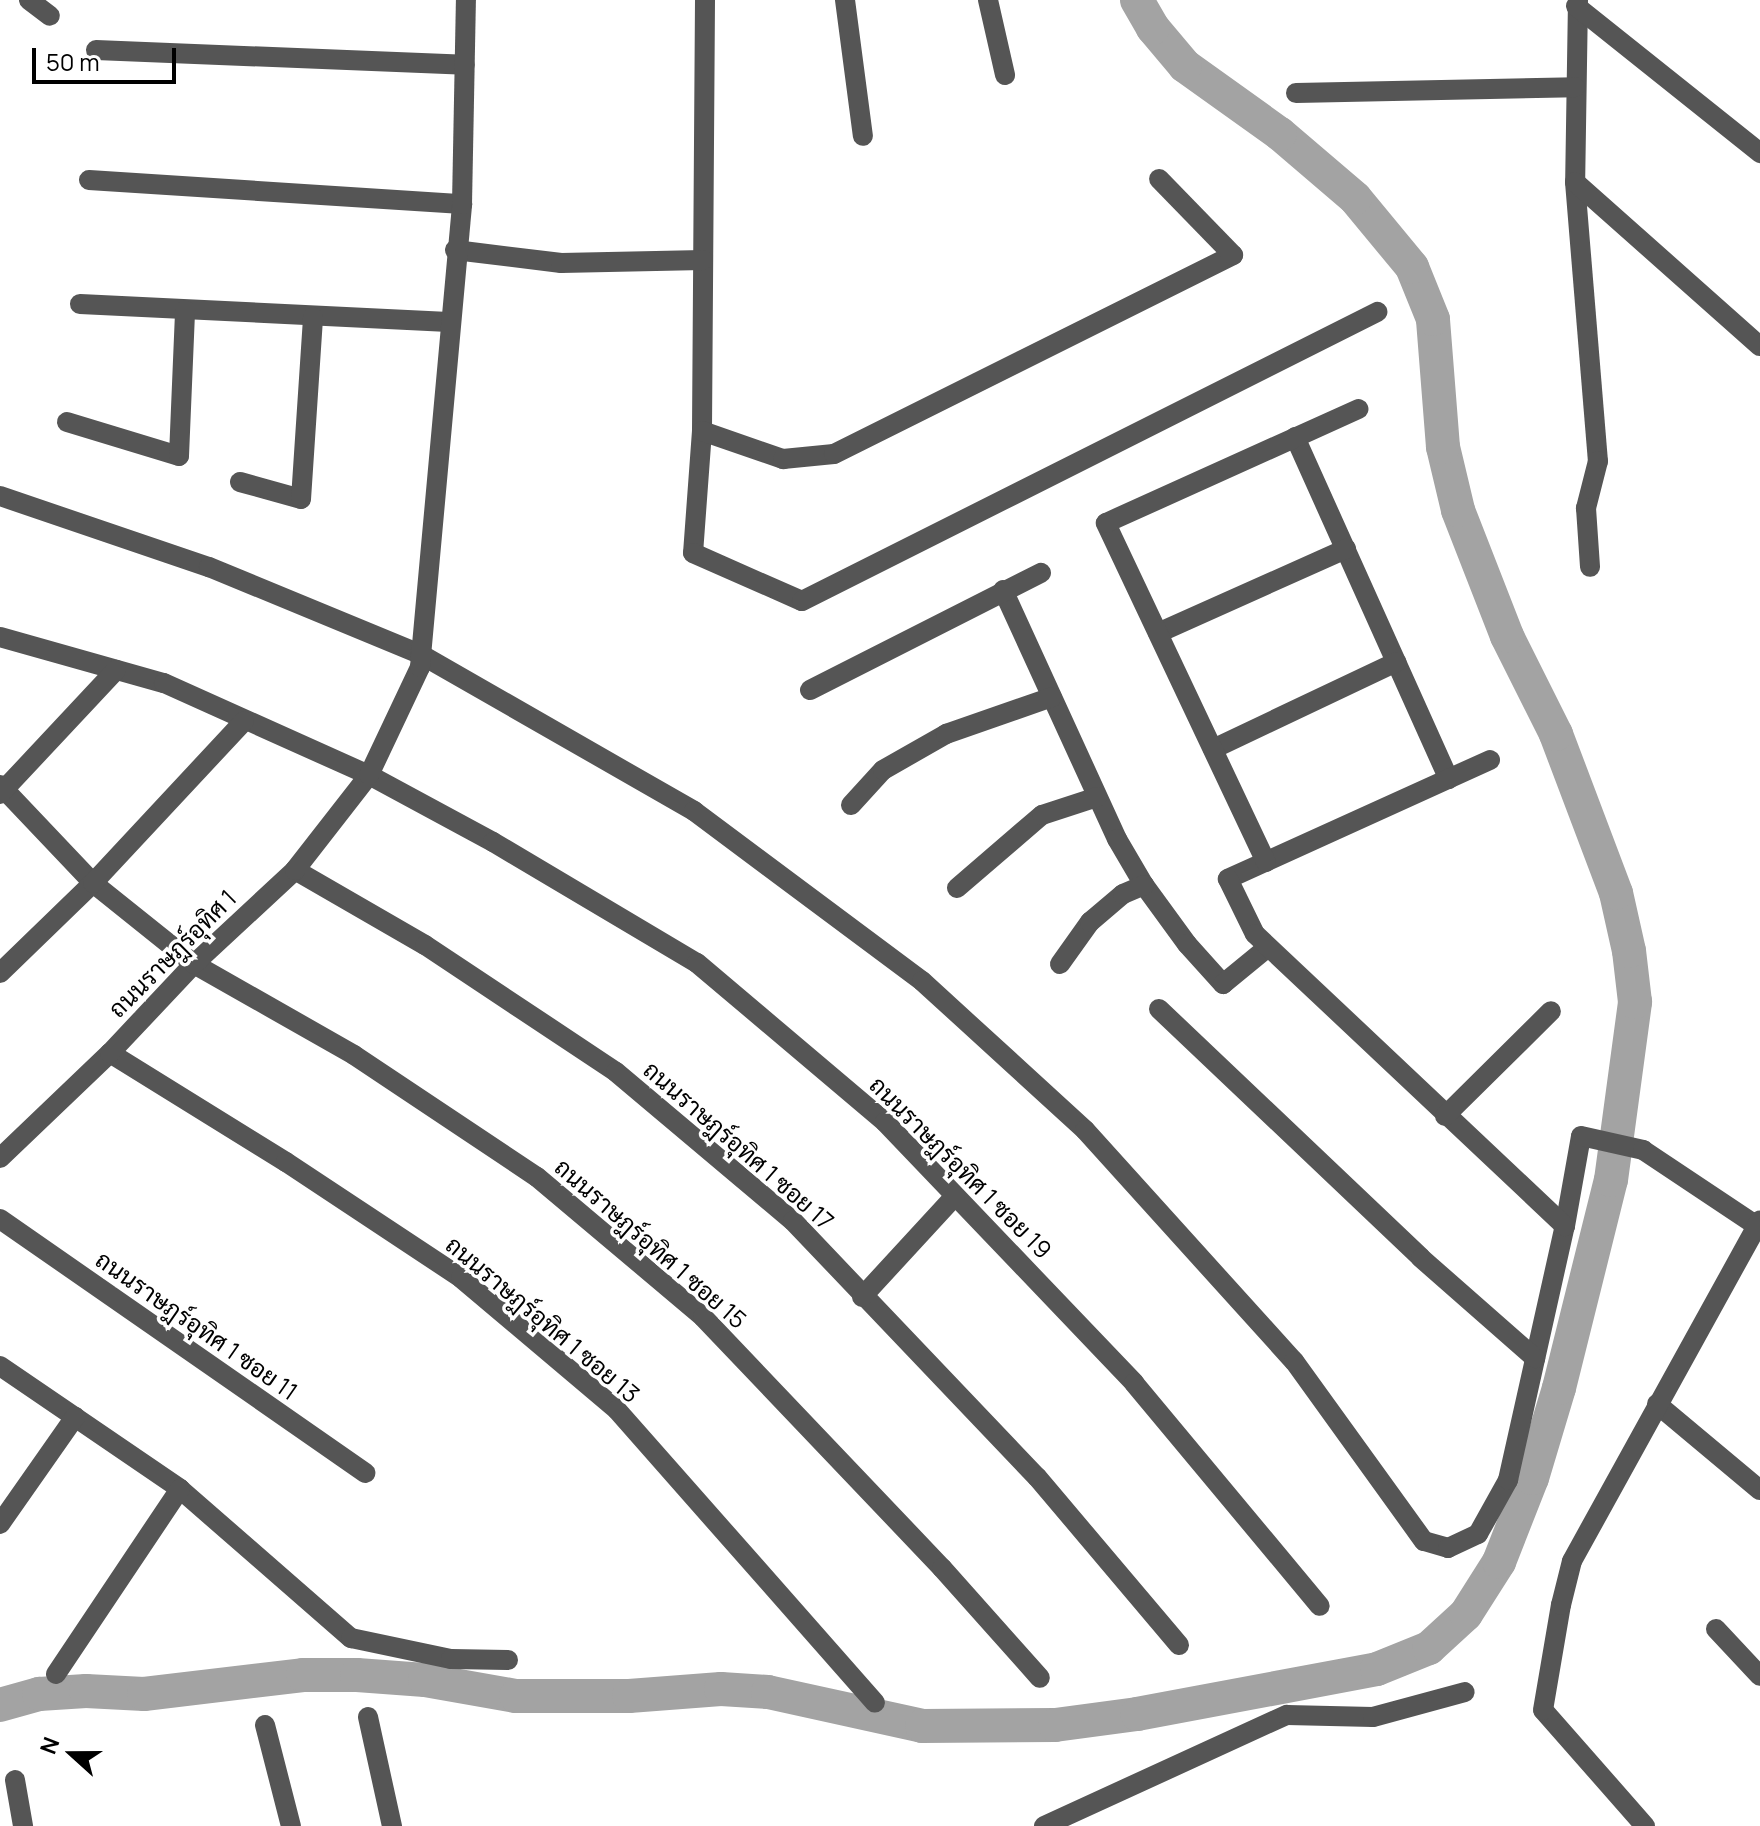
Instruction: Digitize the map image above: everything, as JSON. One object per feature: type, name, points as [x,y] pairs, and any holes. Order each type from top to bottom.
[{"type":"street","points":[[29,0],[50,16]]},
{"type":"street","name":"ถนนราษฎร์อุทิศ 1","points":[[0,1158],[110,1053],[194,964],[295,870],[369,775],[420,667],[455,250],[462,204],[466,0]]},
{"type":"street","points":[[705,0],[702,431],[693,553],[802,601],[1377,312]]},
{"type":"street","points":[[845,0],[863,136]]},
{"type":"street","points":[[988,0],[1005,75]]},
{"type":"street","points":[[1577,3],[1575,182],[1598,461],[1586,508],[1590,567]]},
{"type":"street","points":[[1577,3],[1760,153]]},
{"type":"street","points":[[96,50],[465,65]]},
{"type":"street","points":[[1296,93],[1575,87]]},
{"type":"street","points":[[702,431],[783,459],[834,454],[1233,255],[1159,179]]},
{"type":"street","points":[[89,180],[462,204]]},
{"type":"street","points":[[1575,182],[1759,343]]},
{"type":"street","points":[[455,250],[561,263],[703,260]]},
{"type":"street","points":[[80,304],[449,322]]},
{"type":"street","points":[[67,422],[179,456],[185,310]]},
{"type":"street","points":[[240,482],[301,499],[313,317]]},
{"type":"street","points":[[1266,862],[1106,523],[1358,409]]},
{"type":"street","points":[[1295,437],[1449,779]]},
{"type":"street","points":[[0,496],[209,567],[420,654],[694,811],[922,981],[1085,1130],[1294,1361],[1424,1541],[1448,1548],[1478,1534],[1508,1480],[1565,1226],[1581,1136],[1643,1150],[1758,1223],[1572,1561],[1561,1605],[1543,1710],[1645,1826]]},
{"type":"street","points":[[1158,633],[1346,549]]},
{"type":"street","points":[[810,690],[1041,573]]},
{"type":"street","points":[[1003,590],[1097,797],[1144,885],[1223,984],[1268,947]]},
{"type":"street","name":"ถนนราษฎร์อุทิศ 1 ซอย 19","points":[[0,637],[164,683],[369,775],[493,842],[697,963],[885,1122],[1134,1383],[1320,1606]]},
{"type":"street","points":[[1213,749],[1396,662]]},
{"type":"street","points":[[1,789],[116,670]]},
{"type":"street","points":[[851,805],[883,770],[946,734],[1052,697]]},
{"type":"street","points":[[0,973],[93,883],[244,721]]},
{"type":"street","points":[[1490,760],[1228,879],[1255,934],[1565,1226]]},
{"type":"street","name":"ถนนราษฎร์อุทิศ 1 ซอย 15","points":[[1,789],[93,883],[194,964],[354,1055],[537,1177],[703,1317],[942,1568],[1040,1678]]},
{"type":"street","points":[[957,888],[1042,815],[1097,797]]},
{"type":"street","name":"ถนนราษฎร์อุทิศ 1 ซอย 17","points":[[295,870],[425,945],[616,1072],[793,1221],[862,1297],[1037,1477],[1179,1645]]},
{"type":"street","points":[[1060,964],[1090,922],[1123,894],[1144,885]]},
{"type":"street","points":[[1159,1009],[1421,1258],[1535,1358]]},
{"type":"street","points":[[1445,1116],[1551,1011]]},
{"type":"street","name":"ถนนราษฎร์อุทิศ 1 ซอย 13","points":[[110,1053],[286,1162],[461,1278],[605,1399],[875,1703]]},
{"type":"street","points":[[862,1297],[955,1196]]},
{"type":"street","name":"ถนนราษฎร์อุทิศ 1 ซอย 11","points":[[0,1219],[365,1473]]},
{"type":"street","points":[[0,1366],[180,1489],[351,1638],[451,1659],[508,1660]]},
{"type":"street","points":[[1657,1404],[1760,1490]]},
{"type":"street","points":[[0,1524],[75,1417]]},
{"type":"street","points":[[56,1674],[180,1489]]},
{"type":"street","points":[[1716,1629],[1760,1676]]},
{"type":"street","points":[[1044,1826],[1287,1715],[1373,1717],[1465,1692]]},
{"type":"street","points":[[368,1717],[392,1826]]},
{"type":"street","points":[[265,1725],[291,1826]]},
{"type":"street","points":[[15,1780],[23,1826]]},
{"type":"waterway","points":[[0,1705],[39,1694],[86,1691],[144,1694],[303,1675],[357,1675],[425,1680],[516,1696],[629,1696],[721,1689],[768,1692],[922,1726],[1055,1725],[1137,1714],[1377,1669],[1429,1648],[1466,1614],[1499,1562],[1532,1478],[1559,1388],[1611,1180],[1635,1002],[1629,951],[1616,893],[1556,734],[1507,636],[1458,510],[1443,447],[1433,319],[1412,267],[1355,198],[1280,134],[1185,66],[1153,28],[1137,0]]}]
